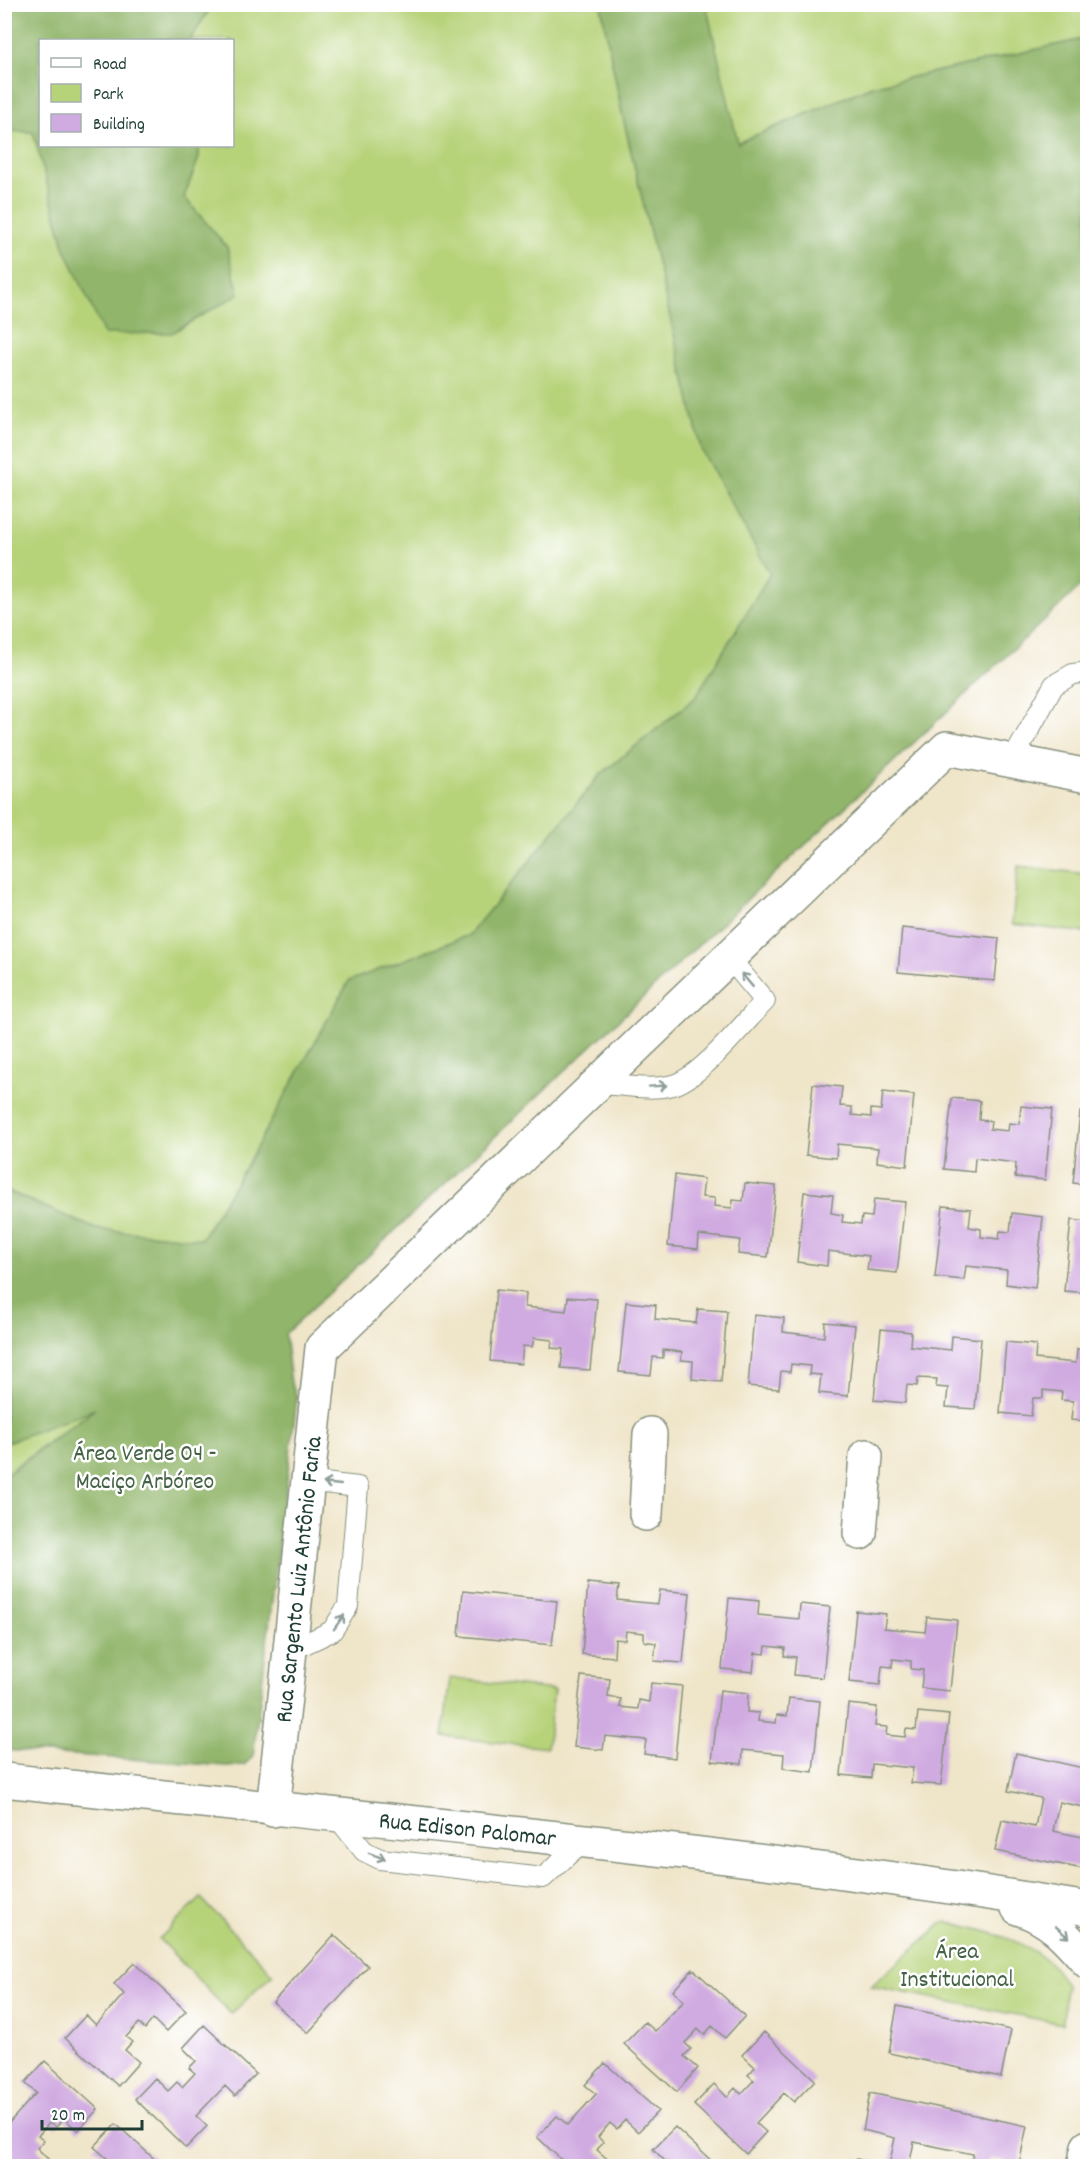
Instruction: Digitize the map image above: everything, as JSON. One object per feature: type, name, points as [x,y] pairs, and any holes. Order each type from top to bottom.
[{"type":"street","points":[[600,1084],[947,748],[1088,776]]},
{"type":"street","name":"Rua Sargento Luiz Antônio Faria","points":[[273,1810],[306,1481],[322,1348],[600,1084]]},
{"type":"street","points":[[646,1514],[650,1434]]},
{"type":"street","points":[[860,1533],[866,1456]]},
{"type":"street","name":"Rua Edison Palomar","points":[[4,1780],[273,1810],[584,1840],[930,1882]]},
{"type":"street","points":[[930,1882],[1088,1909]]},
{"type":"street","points":[[930,1882],[1034,1913],[1067,1935],[1088,1962]]},
{"type":"street","points":[[1084,2166],[1088,2147]]},
{"type":"lane","points":[[1012,761],[1054,685],[1073,674],[1088,672]]},
{"type":"lane","points":[[600,1084],[656,1088],[674,1084],[693,1075],[765,1001],[730,959]]},
{"type":"lane","points":[[290,1651],[332,1631],[348,1606],[358,1487],[306,1481]]},
{"type":"green space","points":[[5,4],[208,5],[209,10],[191,39],[39,39],[39,147],[199,147],[199,157],[184,197],[227,247],[239,294],[172,333],[104,334],[65,249],[33,132],[5,131]]},
{"type":"green space","points":[[208,5],[601,5],[622,113],[701,449],[770,574],[695,698],[600,775],[469,935],[349,981],[246,1166],[201,1239],[96,1229],[5,1190],[5,131],[33,132],[65,249],[227,247],[184,197],[199,157],[199,147],[234,147],[234,39],[191,39],[209,10]]},
{"type":"green space","name":"Área Verde 04 - Maciço Arbóreo","points":[[601,5],[706,5],[738,143],[872,86],[1087,38],[1087,580],[285,1334],[291,1383],[297,1397],[253,1757],[244,1765],[226,1766],[5,1750],[5,1476],[95,1409],[5,1443],[5,1190],[96,1229],[201,1239],[246,1166],[349,981],[469,935],[600,775],[695,698],[770,574],[701,449],[622,113]]},
{"type":"green space","points":[[706,5],[1087,5],[1087,38],[872,86],[737,143]]},
{"type":"green space","points":[[1018,866],[1087,874],[1087,933],[1012,924]]},
{"type":"green space","points":[[97,1407],[10,1470],[5,1476],[5,1443]]},
{"type":"green space","points":[[450,1678],[554,1690],[547,1748],[443,1736]]},
{"type":"green space","points":[[201,1898],[273,1974],[231,2014],[159,1939]]},
{"type":"green space","name":"Área Institucional","points":[[945,1921],[1010,1939],[1048,1961],[1066,1984],[1063,2024],[871,1986]]},
{"type":"building","points":[[902,928],[999,938],[995,981],[898,972]]},
{"type":"building","points":[[813,1084],[842,1087],[840,1106],[852,1107],[852,1115],[871,1117],[871,1109],[881,1110],[883,1092],[914,1095],[907,1166],[877,1162],[878,1148],[837,1144],[836,1158],[806,1155]]},
{"type":"building","points":[[952,1098],[980,1101],[979,1120],[991,1121],[990,1129],[1008,1131],[1009,1123],[1019,1124],[1021,1106],[1052,1109],[1045,1180],[1015,1177],[1016,1163],[975,1158],[974,1172],[944,1169]]},
{"type":"building","points":[[1080,1112],[1088,1113],[1088,1185],[1073,1183]]},
{"type":"building","points":[[675,1175],[704,1179],[702,1197],[715,1198],[714,1206],[732,1208],[733,1200],[743,1201],[745,1183],[776,1186],[768,1257],[738,1254],[740,1240],[699,1235],[698,1249],[668,1246]]},
{"type":"building","points":[[804,1192],[833,1195],[831,1213],[843,1215],[842,1222],[861,1224],[862,1216],[872,1217],[874,1199],[905,1202],[897,1273],[867,1270],[869,1256],[828,1251],[827,1266],[797,1262]]},
{"type":"building","points":[[943,1206],[971,1209],[969,1227],[981,1229],[981,1237],[999,1239],[1000,1231],[1010,1232],[1012,1213],[1043,1217],[1035,1288],[1006,1284],[1007,1270],[966,1266],[964,1280],[935,1277]]},
{"type":"building","points":[[1071,1220],[1088,1222],[1088,1293],[1064,1291]]},
{"type":"building","points":[[496,1290],[526,1293],[525,1307],[566,1311],[568,1297],[597,1299],[590,1370],[561,1368],[563,1349],[551,1348],[552,1340],[534,1338],[532,1347],[523,1346],[521,1364],[490,1361]]},
{"type":"building","points":[[626,1302],[656,1305],[655,1319],[696,1323],[698,1309],[727,1311],[721,1382],[692,1379],[693,1361],[681,1360],[682,1352],[663,1350],[663,1358],[653,1357],[651,1375],[619,1372]]},
{"type":"building","points":[[754,1315],[784,1318],[783,1332],[824,1337],[825,1322],[855,1325],[848,1396],[819,1393],[821,1375],[809,1374],[810,1366],[791,1364],[790,1372],[781,1371],[779,1389],[748,1386]]},
{"type":"building","points":[[881,1329],[911,1332],[910,1346],[951,1350],[952,1336],[981,1339],[975,1409],[946,1407],[948,1388],[936,1387],[937,1379],[918,1378],[917,1386],[907,1385],[905,1403],[874,1400]]},
{"type":"building","points":[[1006,1342],[1036,1345],[1035,1359],[1076,1363],[1077,1349],[1088,1350],[1088,1421],[1071,1420],[1073,1401],[1061,1400],[1062,1392],[1043,1390],[1043,1398],[1033,1398],[1031,1416],[1000,1413]]},
{"type":"building","points":[[588,1583],[619,1586],[617,1600],[658,1604],[660,1590],[690,1593],[683,1663],[654,1661],[656,1643],[644,1641],[644,1633],[626,1631],[625,1640],[615,1639],[614,1657],[582,1654]]},
{"type":"building","points":[[463,1591],[557,1601],[552,1645],[459,1636]]},
{"type":"building","points":[[729,1598],[759,1601],[758,1615],[799,1619],[800,1604],[830,1607],[823,1678],[794,1675],[796,1657],[784,1656],[785,1648],[766,1646],[765,1654],[755,1653],[753,1672],[722,1669]]},
{"type":"building","points":[[856,1611],[886,1614],[884,1628],[925,1632],[927,1617],[957,1620],[950,1691],[921,1688],[923,1670],[911,1669],[911,1661],[893,1659],[892,1667],[882,1666],[880,1685],[849,1682]]},
{"type":"building","points":[[581,1676],[610,1679],[608,1697],[621,1699],[620,1707],[638,1709],[639,1700],[649,1702],[651,1683],[682,1686],[675,1758],[644,1754],[646,1740],[605,1736],[603,1750],[574,1747]]},
{"type":"building","points":[[720,1690],[748,1693],[747,1712],[759,1713],[758,1721],[776,1723],[777,1715],[787,1716],[789,1698],[820,1701],[813,1772],[783,1768],[784,1754],[743,1750],[742,1764],[712,1761]]},
{"type":"building","points":[[848,1704],[877,1707],[875,1726],[887,1727],[886,1735],[905,1737],[906,1729],[916,1730],[918,1712],[949,1715],[941,1785],[911,1783],[913,1768],[872,1764],[871,1778],[841,1775]]},
{"type":"building","points":[[1016,1753],[1088,1769],[1088,1808],[1059,1802],[1053,1831],[1088,1838],[1088,1870],[995,1851],[1002,1820],[1035,1827],[1041,1798],[1008,1791]]},
{"type":"building","points":[[334,1935],[368,1966],[308,2033],[273,2002]]},
{"type":"building","points":[[134,1963],[186,2011],[166,2032],[153,2019],[145,2029],[139,2023],[126,2037],[132,2042],[125,2050],[139,2062],[118,2086],[65,2038],[86,2015],[96,2025],[124,1994],[114,1984]]},
{"type":"building","points":[[693,1969],[745,2016],[725,2038],[712,2026],[704,2035],[698,2029],[685,2043],[691,2049],[684,2056],[698,2068],[677,2092],[624,2044],[645,2022],[655,2031],[684,2001],[673,1991]]},
{"type":"building","points":[[897,2006],[1011,2030],[1001,2077],[889,2053]]},
{"type":"building","points":[[204,2025],[256,2074],[235,2096],[225,2086],[196,2116],[207,2126],[186,2148],[135,2099],[155,2078],[168,2091],[177,2082],[182,2087],[195,2073],[189,2068],[196,2061],[183,2048]]},
{"type":"building","points":[[764,2032],[815,2080],[794,2102],[784,2093],[756,2123],[766,2132],[746,2154],[694,2105],[714,2084],[727,2097],[735,2088],[741,2094],[754,2080],[748,2075],[755,2067],[742,2055]]},
{"type":"building","points":[[45,2061],[98,2109],[78,2131],[64,2118],[56,2127],[50,2122],[38,2136],[44,2141],[37,2148],[50,2161],[45,2166],[10,2166],[4,2162],[4,2121],[8,2124],[36,2093],[25,2083]]},
{"type":"building","points":[[605,2063],[658,2111],[638,2132],[625,2120],[617,2129],[610,2123],[598,2137],[603,2142],[597,2150],[611,2162],[607,2166],[568,2166],[537,2137],[557,2116],[568,2125],[596,2094],[585,2085]]},
{"type":"building","points":[[870,2093],[1027,2126],[1019,2164],[990,2158],[988,2166],[970,2166],[973,2154],[914,2142],[909,2166],[889,2166],[895,2138],[863,2130]]},
{"type":"building","points":[[116,2124],[162,2166],[101,2166],[108,2159],[94,2147]]},
{"type":"building","points":[[675,2127],[717,2166],[662,2166],[666,2162],[653,2149]]},
{"type":"building","points":[[857,2159],[885,2166],[855,2166]]}]
